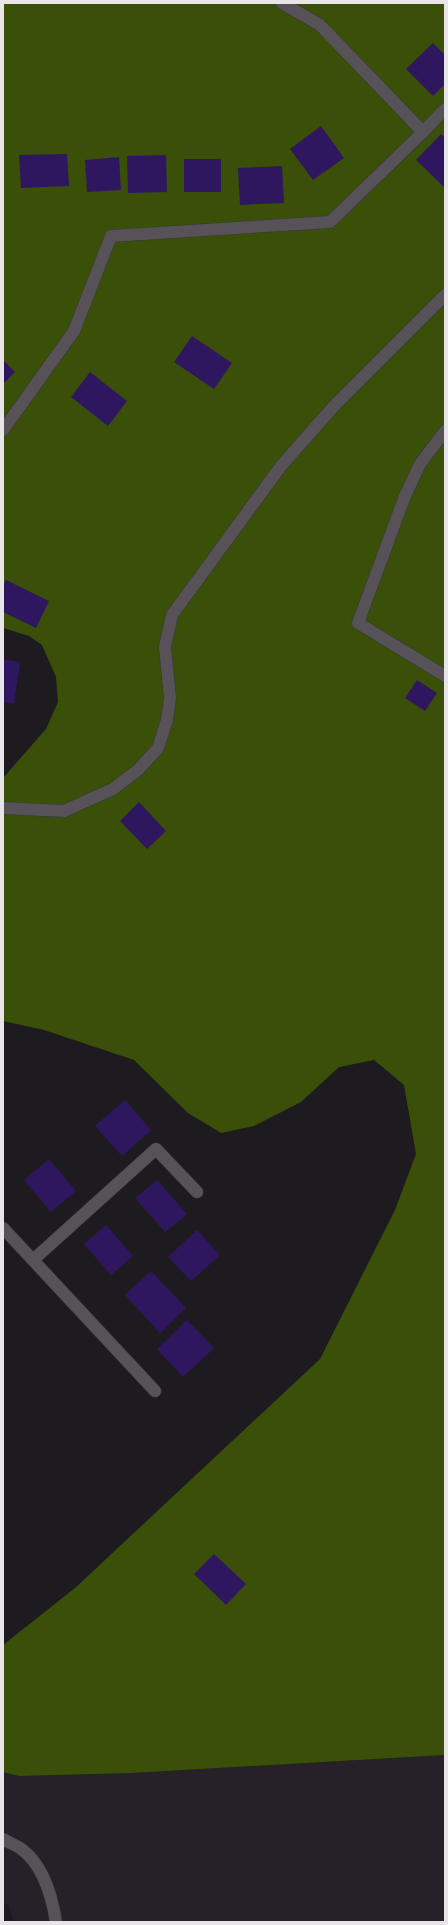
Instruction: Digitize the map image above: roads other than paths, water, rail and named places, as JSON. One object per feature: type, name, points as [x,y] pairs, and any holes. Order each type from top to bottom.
[{"type":"lane","points":[[282,3],[320,26],[423,132]]},
{"type":"lane","points":[[3,430],[74,331],[111,236],[330,222],[445,109]]},
{"type":"lane","points":[[3,808],[64,811],[113,789],[138,770],[158,748],[167,720],[170,698],[165,647],[172,615],[281,466],[334,406],[445,295]]},
{"type":"lane","points":[[445,431],[420,464],[405,496],[358,622],[445,676]]},
{"type":"lane","points":[[33,1260],[156,1149],[197,1192]]},
{"type":"lane","points":[[3,1228],[155,1391]]},
{"type":"lane","points":[[3,1839],[21,1849],[35,1865],[45,1881],[56,1922]]}]
